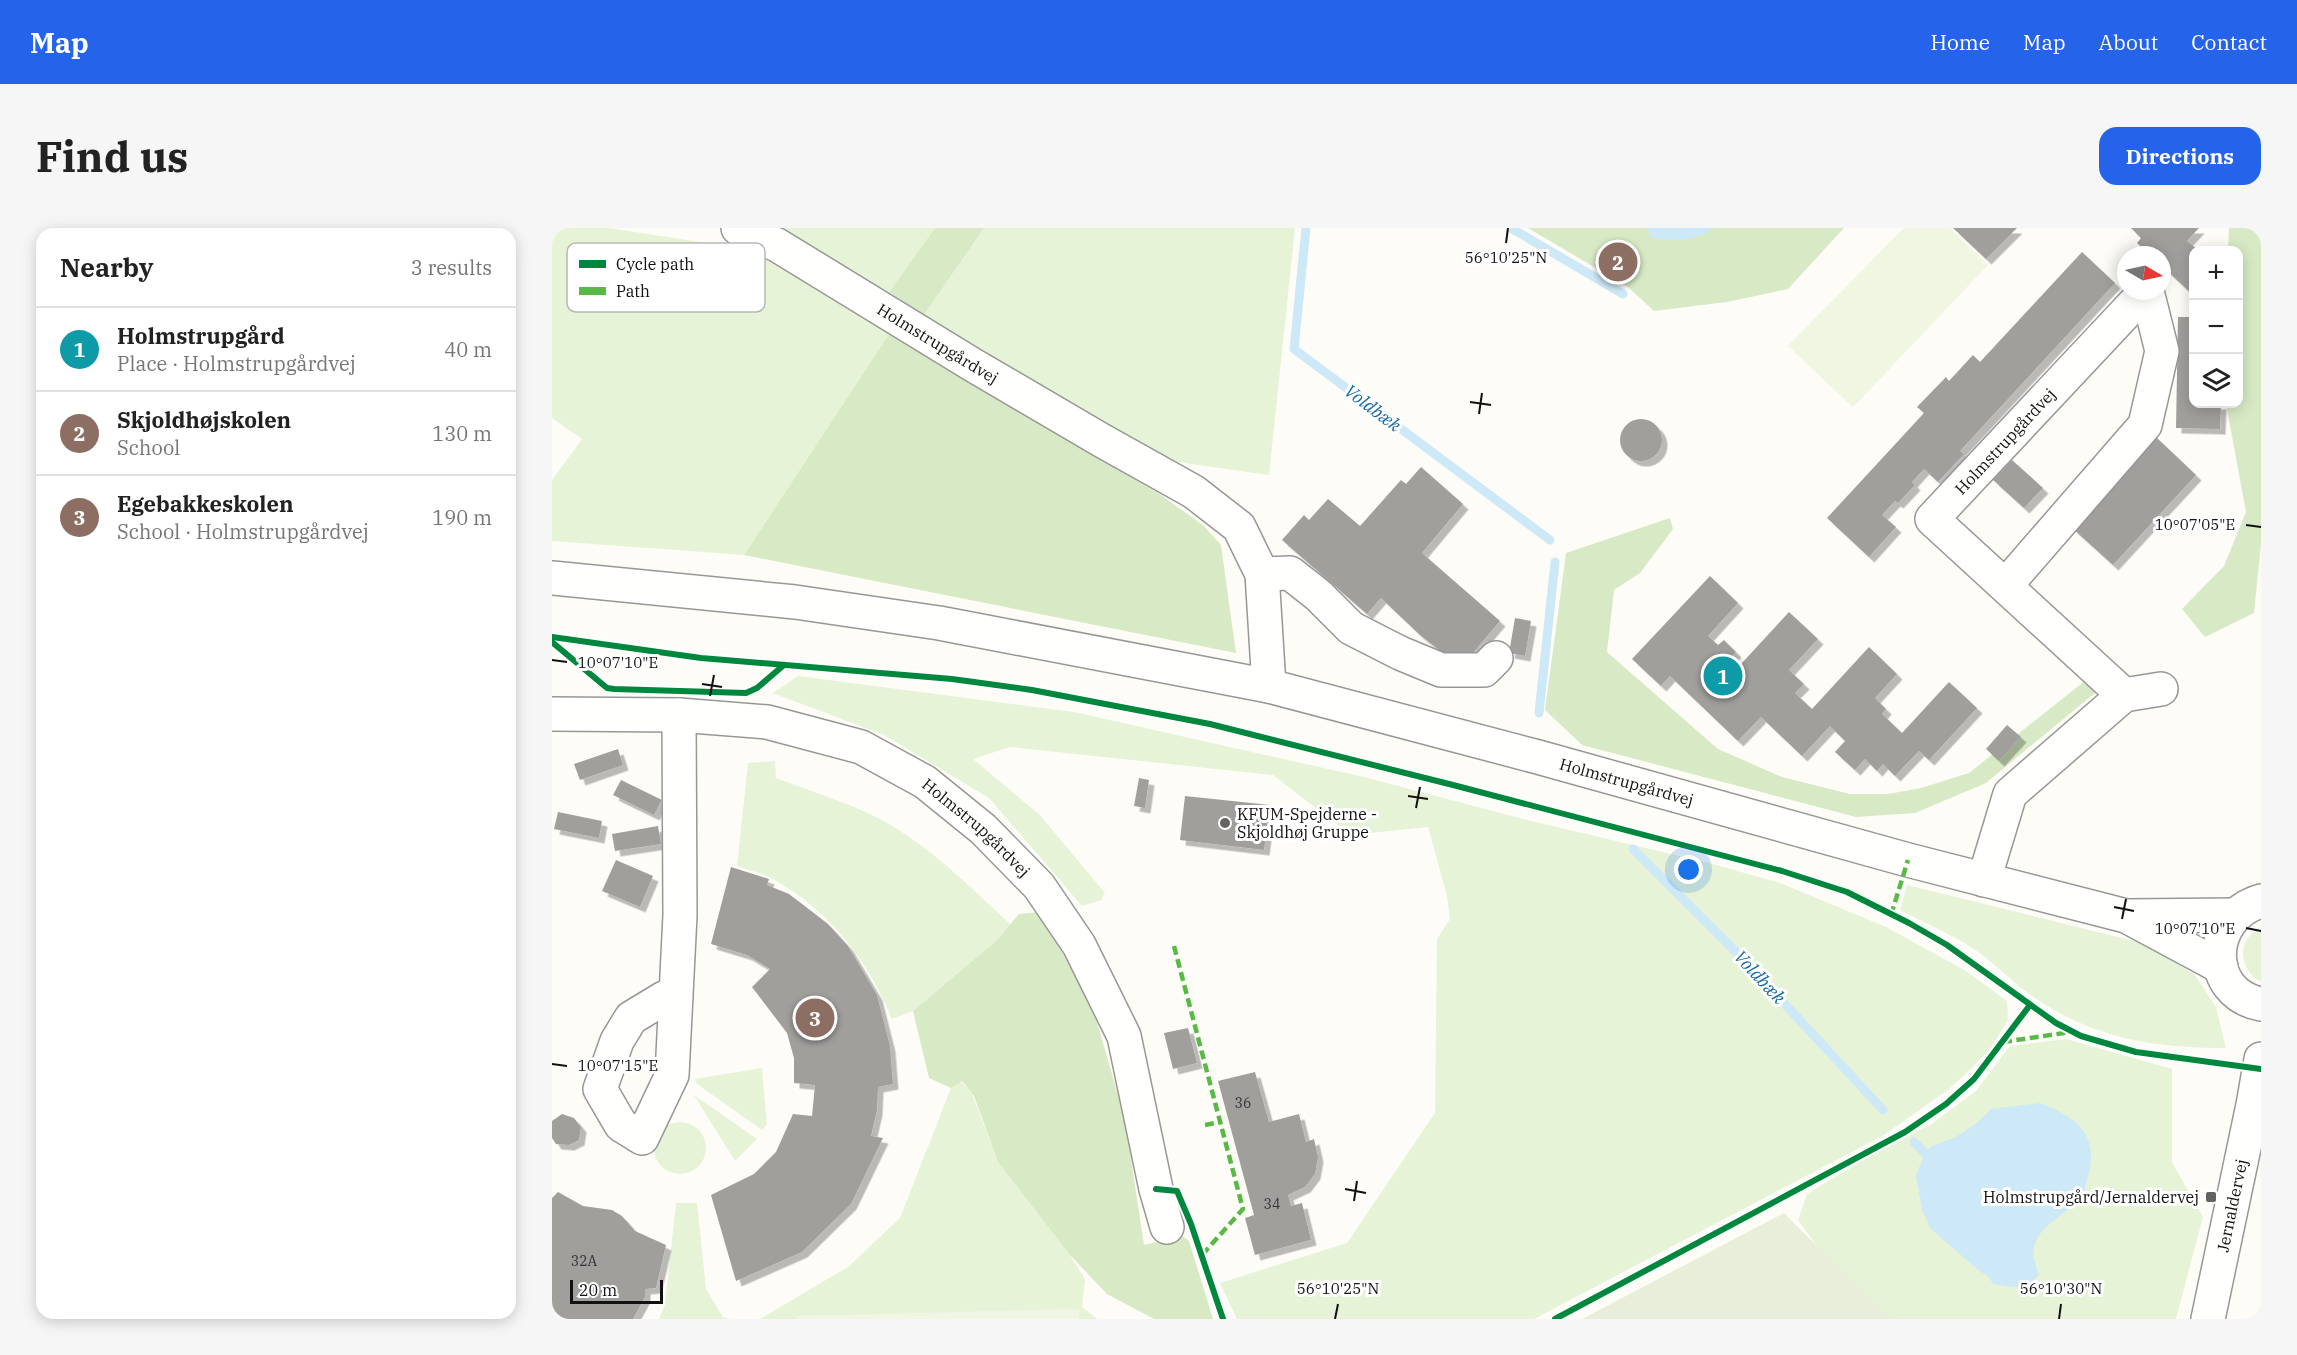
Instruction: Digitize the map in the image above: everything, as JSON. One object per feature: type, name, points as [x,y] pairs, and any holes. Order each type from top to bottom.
[{"type":"street","name":"Holmstrupgårdvej","points":[[738,228],[785,250],[993,376],[1194,492],[1239,527],[1262,574],[1269,686]]},
{"type":"street","name":"Holmstrupgårdvej","points":[[2124,695],[1932,519],[2138,300]]},
{"type":"street","name":"Holmstrupgårdvej","points":[[2006,585],[2145,425],[2162,351],[2148,300]]},
{"type":"street","points":[[1262,574],[1290,573],[1318,595],[1351,628],[1400,653],[1441,670],[1484,670],[1496,658]]},
{"type":"street","name":"Holmstrupgårdvej","points":[[552,579],[795,602],[939,623],[1269,686],[1538,757],[1984,880],[2126,916],[2221,967]]},
{"type":"street","points":[[1984,880],[2010,794],[2124,695],[2161,689]]},
{"type":"street","name":"Holmstrupgårdvej","points":[[552,714],[679,715],[767,722],[861,747],[925,782],[983,830],[1039,886],[1079,945],[1124,1036],[1156,1189],[1167,1227]]},
{"type":"street","points":[[676,998],[680,915],[679,715]]},
{"type":"street","name":"Holmstrupgårdvej","points":[[2126,916],[2248,908]]},
{"type":"street","points":[[2248,908],[2228,923],[2220,941],[2221,967],[2234,990],[2244,998],[2261,1004]]},
{"type":"street","name":"Jernaldervej","points":[[2208,1319],[2261,1059]]},
{"type":"green space","points":[[552,228],[609,228],[706,243],[567,243],[567,312],[765,312],[765,259],[784,266],[889,334],[744,555],[552,541],[552,480],[582,439],[552,418]]},
{"type":"green space","points":[[771,228],[935,228],[889,292]]},
{"type":"green space","points":[[935,228],[984,228],[924,315],[889,292]]},
{"type":"green space","points":[[984,228],[1295,228],[1269,475],[1163,460],[924,315]]},
{"type":"green space","points":[[1528,228],[1844,228],[1788,289],[1727,302],[1654,311],[1628,287]]},
{"type":"green space","points":[[1904,228],[1950,228],[1988,265],[1853,407],[1788,346]]},
{"type":"green space","points":[[2229,228],[2261,228],[2261,543],[2254,613],[2205,637],[2182,609],[2224,566],[2246,512],[2227,408],[2243,408],[2243,246],[2228,246]]},
{"type":"green space","points":[[889,334],[1161,495],[1204,526],[1221,545],[1236,653],[744,555]]},
{"type":"green space","points":[[1670,518],[1673,529],[1640,573],[1614,590],[1607,652],[1718,749],[1782,777],[1850,794],[1888,794],[1921,788],[1969,773],[2086,680],[2095,693],[1986,783],[1915,813],[1856,817],[1582,745],[1545,710],[1566,553]]},
{"type":"green space","points":[[798,676],[1074,712],[1364,777],[1523,819],[1709,863],[1780,883],[1886,927],[1966,971],[2007,1001],[2008,1020],[1991,1048],[1973,1067],[1949,1089],[1884,1135],[1534,1319],[1237,1319],[1220,1283],[1347,1243],[1435,1113],[1437,939],[1450,919],[1447,896],[1428,827],[1351,835],[1273,775],[1010,747],[973,759],[1040,815],[1105,893],[1101,900],[1082,906],[989,798],[884,735],[773,693]]},
{"type":"green space","points":[[775,761],[776,778],[866,812],[914,840],[947,866],[1010,924],[996,941],[913,1011],[892,1019],[871,976],[844,938],[828,921],[811,905],[771,878],[737,866],[748,763]]},
{"type":"green space","points":[[1907,885],[2146,944],[2195,975],[2216,1007],[2226,1048],[2175,1046],[2128,1039],[2082,1024],[2060,1013],[2030,994],[1968,945],[1900,910]]},
{"type":"green space","points":[[1039,912],[1092,1005],[1125,1119],[1144,1245],[1182,1236],[1189,1241],[1213,1319],[1154,1319],[1107,1294],[1069,1254],[998,1162],[974,1096],[962,1081],[951,1088],[929,1078],[913,1011],[996,941],[1019,914]]},
{"type":"green space","points":[[2261,928],[2261,982],[2248,970],[2243,955],[2247,939]]},
{"type":"green space","points":[[2066,1039],[2172,1069],[2172,1162],[2203,1217],[2176,1319],[1870,1319],[1798,1220],[1807,1194],[1890,1144],[1930,1125],[1976,1091],[2010,1046]]},
{"type":"green space","points":[[762,1068],[767,1124],[762,1130],[697,1084],[695,1079]]},
{"type":"green space","points":[[961,1081],[972,1094],[998,1162],[1069,1254],[1085,1279],[1082,1307],[1097,1319],[760,1319],[848,1267],[900,1218],[951,1088]]},
{"type":"green space","points":[[694,1095],[757,1139],[735,1161]]},
{"type":"green space","points":[[680,1122],[690,1124],[698,1130],[704,1138],[706,1148],[704,1158],[698,1166],[690,1172],[680,1174],[670,1172],[662,1166],[656,1158],[654,1148],[656,1138],[662,1130],[670,1124]]},
{"type":"green space","points":[[676,1203],[697,1203],[706,1289],[723,1317],[730,1319],[659,1319],[665,1305]]},
{"type":"green space","points":[[1784,1213],[1890,1319],[1582,1319]]},
{"type":"green space","points":[[1079,1309],[1079,1319],[797,1319],[797,1316]]},
{"type":"water","points":[[1646,228],[1714,228],[1692,238],[1669,240],[1653,238]]},
{"type":"water","points":[[2040,1103],[2063,1114],[2081,1127],[2090,1146],[2091,1158],[2087,1182],[2082,1195],[2075,1203],[2049,1224],[2038,1237],[2034,1260],[2039,1275],[2026,1287],[1993,1284],[1988,1276],[1930,1228],[1922,1210],[1916,1175],[1925,1153],[1932,1146],[1956,1137],[1978,1122],[1991,1109]]},
{"type":"building","points":[[1953,228],[2017,228],[1986,259]]},
{"type":"building","points":[[2131,228],[2199,228],[2187,241],[2193,246],[2189,246],[2189,291],[2171,274],[2171,246],[2140,246],[2137,243],[2141,238]]},
{"type":"building","points":[[2082,252],[2115,283],[1960,451],[1964,454],[1938,482],[1924,469],[1912,482],[1915,485],[1898,503],[1895,501],[1882,515],[1896,527],[1869,557],[1827,518],[1924,413],[1917,407],[1946,377],[1949,381],[1973,355],[1980,362]]},
{"type":"building","points":[[2178,317],[2189,317],[2189,408],[2221,408],[2220,429],[2176,428]]},
{"type":"building","points":[[1641,419],[1656,425],[1662,440],[1656,455],[1641,461],[1626,455],[1620,440],[1626,425]]},
{"type":"building","points":[[2156,437],[2196,475],[2113,565],[2071,527]]},
{"type":"building","points":[[2012,460],[2043,488],[2024,508],[1993,480]]},
{"type":"building","points":[[1421,467],[1463,504],[1422,553],[1500,621],[1461,667],[1420,635],[1381,598],[1367,614],[1282,540],[1304,515],[1309,520],[1328,499],[1360,526],[1401,480],[1406,484]]},
{"type":"building","points":[[1710,576],[1738,603],[1708,636],[1718,645],[1724,640],[1736,652],[1721,668],[1730,676],[1789,612],[1818,639],[1789,670],[1804,684],[1795,693],[1812,709],[1869,647],[1897,674],[1875,698],[1886,709],[1882,714],[1902,733],[1949,682],[1977,708],[1929,760],[1919,751],[1895,776],[1883,764],[1877,771],[1865,759],[1855,770],[1835,752],[1845,741],[1830,726],[1802,756],[1761,717],[1738,741],[1670,676],[1661,686],[1632,659]]},
{"type":"building","points":[[1515,618],[1531,621],[1525,656],[1509,653]]},
{"type":"building","points":[[2007,725],[2021,737],[1999,761],[1986,749]]},
{"type":"building","points":[[618,749],[623,765],[580,780],[574,764]]},
{"type":"building","points":[[1139,778],[1149,780],[1145,808],[1134,806]]},
{"type":"building","points":[[621,780],[662,800],[654,815],[613,795]]},
{"type":"building","name":"KFUM-Spejderne - Skjoldhøj Gruppe","points":[[1185,796],[1270,805],[1264,850],[1180,840]]},
{"type":"building","points":[[558,812],[602,821],[599,838],[554,829]]},
{"type":"building","points":[[658,826],[661,844],[615,851],[612,834]]},
{"type":"building","points":[[616,860],[653,876],[640,907],[602,891]]},
{"type":"building","points":[[731,867],[769,879],[767,885],[789,894],[828,924],[848,946],[877,995],[890,1046],[893,1084],[878,1087],[877,1110],[871,1136],[883,1138],[851,1204],[802,1252],[736,1281],[711,1195],[754,1174],[776,1152],[793,1114],[812,1116],[815,1085],[794,1083],[794,1058],[787,1033],[752,987],[770,969],[747,955],[711,944]]},
{"type":"building","points":[[1188,1028],[1197,1063],[1173,1069],[1164,1033]]},
{"type":"building","points":[[1255,1072],[1269,1122],[1299,1114],[1306,1142],[1314,1139],[1318,1157],[1315,1174],[1305,1187],[1288,1195],[1291,1206],[1302,1203],[1311,1240],[1255,1255],[1245,1218],[1254,1215],[1218,1081]]},
{"type":"building","points":[[562,1114],[574,1118],[581,1127],[579,1140],[569,1145],[556,1144],[552,1138],[552,1121]]},
{"type":"building","points":[[558,1192],[583,1206],[612,1210],[622,1216],[635,1231],[666,1245],[656,1288],[645,1289],[645,1297],[633,1319],[552,1319],[552,1198]]},
{"type":"waterway","name":"Voldbæk","points":[[1306,228],[1294,349],[1550,540]]},
{"type":"waterway","points":[[1511,228],[1623,294]]},
{"type":"waterway","name":"Voldbæk","points":[[1539,713],[1555,562]]},
{"type":"waterway","name":"Voldbæk","points":[[1633,849],[1745,961],[1883,1110]]},
{"type":"waterway","name":"Voldbæk","points":[[1914,1142],[1925,1153]]},
{"type":"marked path","points":[[1891,915],[1908,860]]},
{"type":"marked path","points":[[1174,946],[1243,1209],[1202,1255]]},
{"type":"marked path","points":[[2003,1042],[2071,1032]]},
{"type":"marked path","points":[[1205,1125],[1220,1122]]},
{"type":"cycle path","points":[[552,637],[701,658],[952,679],[1032,690],[1210,724],[1457,786],[1782,871],[1847,892],[1947,945],[2056,1023],[2081,1036],[2136,1052],[2261,1069]]},
{"type":"cycle path","points":[[552,642],[607,688],[614,689],[746,693],[757,688],[784,665]]},
{"type":"cycle path","points":[[1555,1319],[1905,1132],[1946,1104],[1974,1079],[2030,1005]]},
{"type":"cycle path","points":[[1156,1189],[1177,1191],[1191,1224],[1223,1319]]},
{"type":"place","name":"Skjoldhøjskolen","points":[[1618,262]]},
{"type":"place","name":"Holmstrupgård","points":[[1723,676]]},
{"type":"place","name":"KFUM-Spejderne - Skjoldhøj Gruppe","points":[[1225,823]]},
{"type":"place","name":"Egebakkeskolen","points":[[815,1018]]},
{"type":"place","name":"Holmstrupgård/Jernaldervej","points":[[2211,1197]]}]
